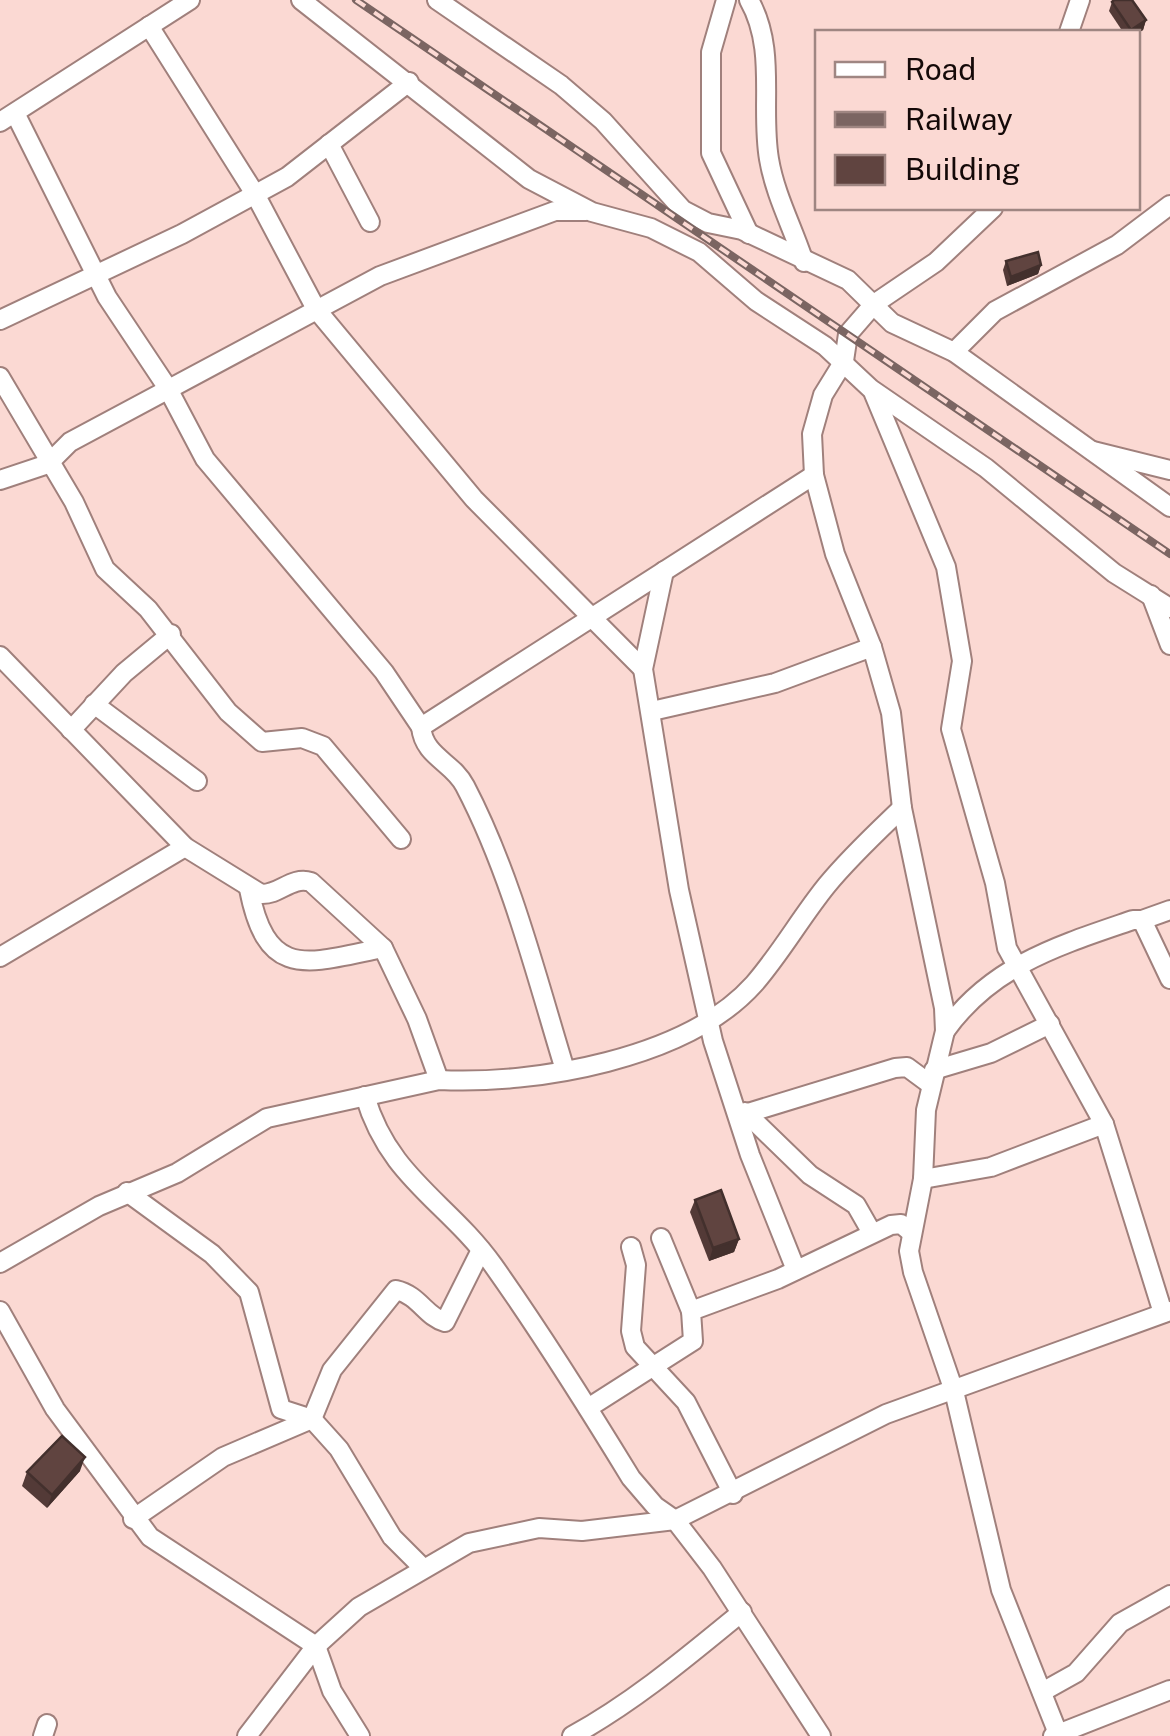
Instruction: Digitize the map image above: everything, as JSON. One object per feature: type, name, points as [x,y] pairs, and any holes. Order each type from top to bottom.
[{"type":"street","points":[[190,0],[8,117],[126,328],[167,387],[205,459],[384,672],[420,727],[429,751],[460,776],[485,832],[566,1070]]},
{"type":"street","points":[[301,0],[529,179],[592,212],[652,228],[699,252],[756,300],[844,361],[872,389],[986,468],[1114,573],[1170,608]]},
{"type":"street","points":[[438,0],[561,84],[603,121],[684,210],[749,234],[848,280],[892,322],[954,352],[1170,508]]},
{"type":"street","points":[[726,0],[710,70],[714,123],[711,153],[749,234]]},
{"type":"street","points":[[748,0],[767,65],[764,114],[770,163],[804,262]]},
{"type":"street","points":[[1070,30],[1080,0]]},
{"type":"street","points":[[150,26],[256,194],[316,309],[463,487],[643,668]]},
{"type":"street","points":[[0,320],[256,194],[409,82]]},
{"type":"street","points":[[329,144],[370,222]]},
{"type":"street","points":[[954,352],[995,310],[1117,245],[1170,205]]},
{"type":"street","points":[[946,1032],[902,808],[891,713],[872,647],[834,554],[814,474],[812,434],[816,414],[844,361],[848,334],[874,304],[936,262],[991,210]]},
{"type":"street","points":[[0,480],[48,464],[70,442],[106,426],[167,387],[380,276],[555,211],[592,212]]},
{"type":"street","points":[[0,377],[48,464],[74,502],[104,569],[170,634],[228,712],[262,742],[302,738],[323,746],[401,839]]},
{"type":"street","points":[[247,1736],[316,1646],[359,1607],[469,1543],[510,1532],[561,1527],[582,1532],[675,1520],[734,1494],[837,1436],[1166,1312],[1104,1124],[1014,964],[951,729],[962,661],[946,567],[872,389]]},
{"type":"street","points":[[1088,450],[1170,470]]},
{"type":"street","points":[[420,727],[814,474]]},
{"type":"street","points":[[664,571],[643,668],[679,890],[707,1020],[796,1270]]},
{"type":"street","points":[[1151,595],[1170,645]]},
{"type":"street","points":[[71,730],[170,634]]},
{"type":"street","points":[[652,710],[775,683],[872,647]]},
{"type":"street","points":[[0,656],[185,847],[249,889],[266,895],[298,880],[312,882],[383,948],[418,1018],[439,1080]]},
{"type":"street","points":[[94,704],[197,781]]},
{"type":"street","points":[[0,1263],[126,1192],[177,1172],[267,1118],[439,1080],[478,1080],[566,1070],[637,1054],[707,1020],[753,984],[827,884],[902,808]]},
{"type":"street","points":[[0,957],[185,847]]},
{"type":"street","points":[[249,889],[262,934],[279,955],[314,963],[383,948]]},
{"type":"street","points":[[1170,910],[1014,964],[960,1010],[946,1032],[932,1077],[923,1179],[912,1232],[913,1272],[954,1392],[986,1544],[1057,1735],[1170,1690]]},
{"type":"street","points":[[1142,920],[1170,978]]},
{"type":"street","points":[[741,1114],[902,1066],[932,1077],[1050,1024]]},
{"type":"street","points":[[365,1096],[376,1130],[392,1154],[429,1199],[481,1250],[631,1478],[655,1506],[675,1520],[742,1612],[821,1736]]},
{"type":"street","points":[[741,1114],[810,1175],[856,1205],[872,1233]]},
{"type":"street","points":[[923,1179],[991,1167],[1104,1124]]},
{"type":"street","points":[[126,1192],[212,1254],[249,1292],[281,1409],[312,1419],[340,1448],[392,1537],[423,1568]]},
{"type":"street","points":[[691,1310],[796,1270],[872,1233],[902,1224],[912,1232]]},
{"type":"street","points":[[588,1408],[693,1341],[691,1310],[661,1238]]},
{"type":"street","points":[[631,1247],[636,1265],[631,1331],[646,1363],[657,1366],[686,1402],[734,1494]]},
{"type":"street","points":[[133,1519],[223,1457],[312,1419],[332,1370],[396,1290],[412,1295],[434,1319],[445,1322],[481,1250]]},
{"type":"street","points":[[0,1311],[54,1410],[133,1519],[150,1537],[316,1646],[332,1692],[360,1736]]},
{"type":"street","points":[[1042,1692],[1076,1672],[1120,1623],[1170,1595]]},
{"type":"street","points":[[572,1736],[609,1716],[678,1666],[742,1612]]},
{"type":"building","points":[[1114,0],[1132,0],[1146,20],[1131,30]]},
{"type":"building","points":[[1038,252],[1041,265],[1011,277],[1006,261]]},
{"type":"building","points":[[721,1190],[739,1239],[713,1248],[695,1200]]},
{"type":"building","points":[[62,1436],[85,1457],[52,1495],[27,1472]]},
{"type":"railway","points":[[356,0],[1170,554]]}]
